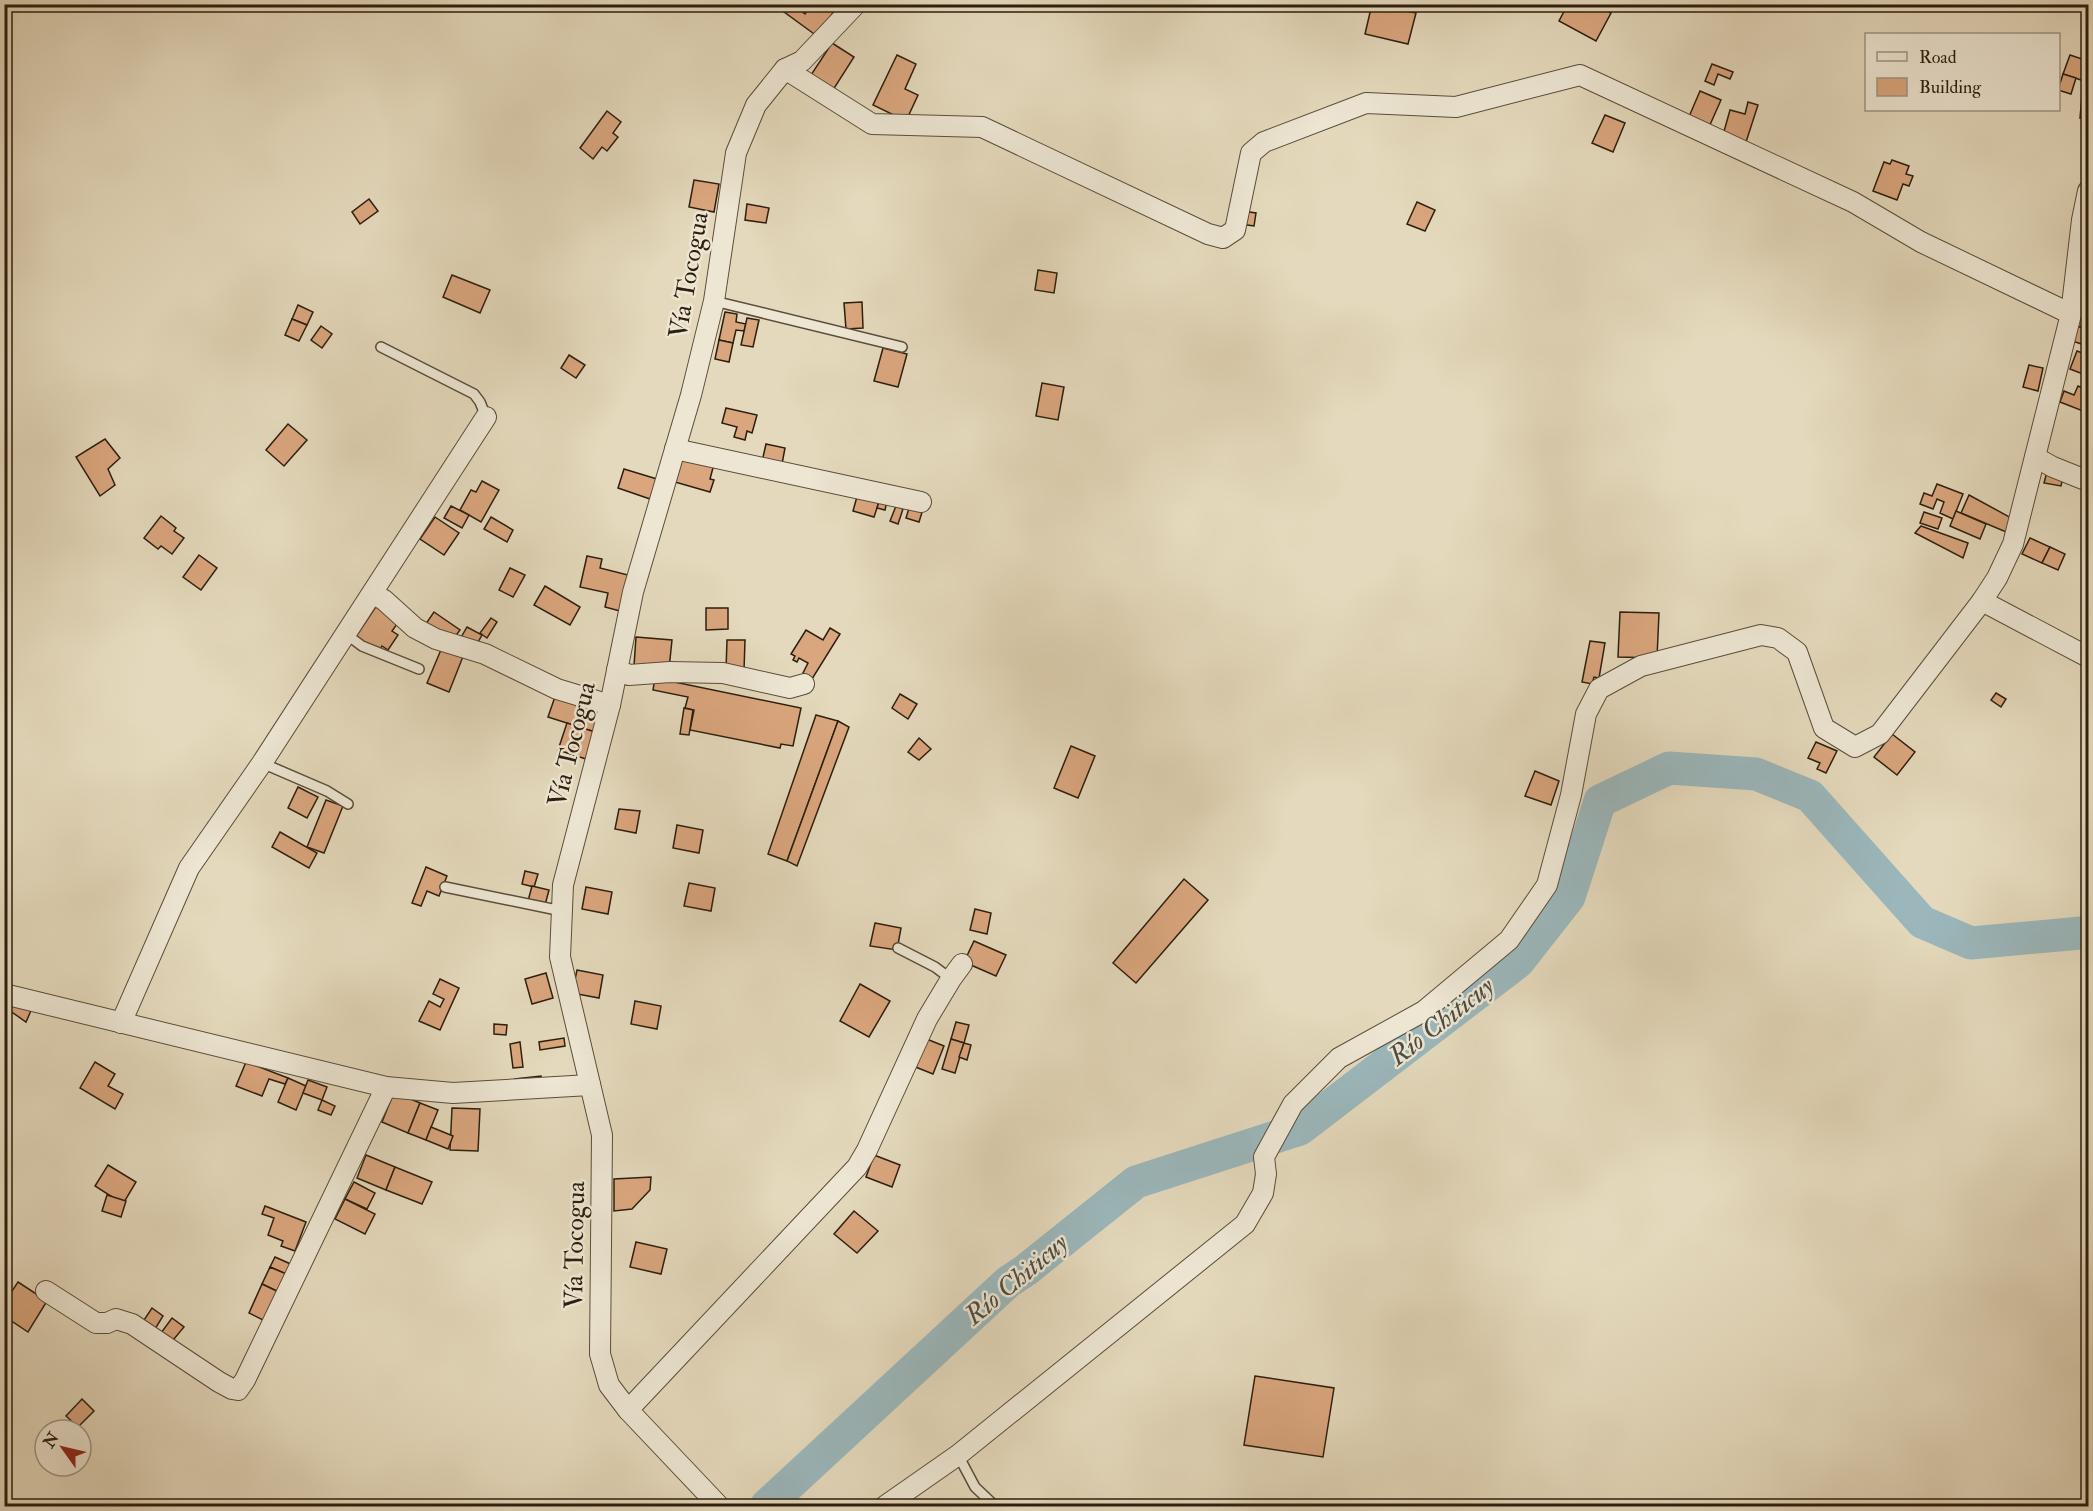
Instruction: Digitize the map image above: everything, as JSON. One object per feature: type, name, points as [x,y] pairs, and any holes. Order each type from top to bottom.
[{"type":"street","name":"Vía Tocogua","points":[[719,1506],[628,1410],[609,1384],[600,1354],[602,1135],[560,957],[563,885],[610,705],[633,592],[691,395],[714,302],[736,153],[756,105],[785,69],[801,61],[856,4]]},
{"type":"street","points":[[785,69],[872,124],[982,127],[1208,234],[1223,238],[1235,230],[1251,153],[1264,142],[1366,103],[1456,107],[1580,75],[1853,202],[1921,242],[2071,314]]},
{"type":"street","points":[[885,1506],[958,1455],[1245,1224],[1263,1193],[1266,1174],[1264,1157],[1267,1149],[1293,1104],[1339,1058],[1424,1011],[1509,940],[1547,885],[1571,795],[1586,714],[1599,688],[1641,666],[1761,635],[1778,638],[1797,652],[1824,728],[1855,747],[1880,734],[1982,601],[1997,578],[2013,544],[2071,314],[2082,220],[2088,191]]},
{"type":"street","points":[[121,1023],[189,868],[262,764],[486,417]]},
{"type":"street","points":[[675,448],[921,502]]},
{"type":"street","points":[[2035,457],[2088,481]]},
{"type":"street","points":[[373,594],[384,600],[416,628],[436,639],[485,654],[557,688],[610,705]]},
{"type":"street","points":[[1982,601],[2088,657]]},
{"type":"street","points":[[617,670],[629,675],[670,672],[723,673],[790,688],[804,684]]},
{"type":"street","points":[[628,1410],[857,1167],[927,1019],[956,971]]},
{"type":"street","points":[[4,994],[386,1087],[453,1093],[590,1085]]},
{"type":"street","points":[[46,1291],[96,1323],[107,1323],[116,1319],[132,1324],[219,1382],[238,1390],[245,1380],[386,1087]]},
{"type":"lane","points":[[714,302],[902,347]]},
{"type":"lane","points":[[381,346],[474,394],[486,417]]},
{"type":"lane","points":[[346,634],[362,646],[419,669]]},
{"type":"lane","points":[[262,764],[327,790],[348,804]]},
{"type":"lane","points":[[445,887],[562,911]]},
{"type":"lane","points":[[898,948],[935,967],[956,971]]},
{"type":"lane","points":[[958,1455],[975,1487],[994,1506]]},
{"type":"building","points":[[783,4],[792,4],[805,14],[812,4],[833,4],[837,7],[817,36],[780,9]]},
{"type":"building","points":[[1372,4],[1416,13],[1408,44],[1365,34]]},
{"type":"building","points":[[1568,4],[1594,4],[1611,13],[1596,41],[1559,21]]},
{"type":"building","points":[[832,43],[854,57],[833,90],[811,75]]},
{"type":"building","points":[[897,55],[916,64],[905,89],[918,95],[906,121],[873,105]]},
{"type":"building","points":[[2070,55],[2088,61],[2084,81],[2063,74]]},
{"type":"building","points":[[1712,64],[1733,72],[1730,79],[1718,74],[1714,85],[1705,81]]},
{"type":"building","points":[[2063,74],[2076,78],[2071,94],[2060,91]]},
{"type":"building","points":[[1700,91],[1721,100],[1709,127],[1688,119]]},
{"type":"building","points":[[2082,95],[2088,95],[2088,119],[2080,118]]},
{"type":"building","points":[[1748,102],[1758,105],[1746,142],[1723,135],[1730,110],[1745,114]]},
{"type":"building","points":[[607,111],[621,122],[613,133],[618,137],[607,151],[602,147],[593,159],[580,148]]},
{"type":"building","points":[[1605,115],[1625,123],[1613,152],[1592,143]]},
{"type":"building","points":[[1892,160],[1909,166],[1906,174],[1913,176],[1909,186],[1903,184],[1897,200],[1873,191],[1884,162],[1890,164]]},
{"type":"building","points":[[694,180],[719,184],[714,212],[689,207]]},
{"type":"building","points":[[369,199],[378,211],[360,224],[352,212]]},
{"type":"building","points":[[1417,202],[1435,210],[1425,231],[1407,224]]},
{"type":"building","points":[[747,204],[769,208],[766,223],[745,220]]},
{"type":"building","points":[[1242,211],[1256,213],[1254,226],[1240,224]]},
{"type":"building","points":[[1038,270],[1057,273],[1054,293],[1035,290]]},
{"type":"building","points":[[452,275],[490,290],[480,313],[443,297]]},
{"type":"building","points":[[862,302],[863,328],[846,329],[844,303]]},
{"type":"building","points":[[298,305],[313,312],[307,325],[292,319]]},
{"type":"building","points":[[2083,305],[2088,307],[2088,330],[2077,326]]},
{"type":"building","points":[[725,312],[737,314],[736,322],[746,324],[744,331],[736,330],[733,343],[719,340]]},
{"type":"building","points":[[747,318],[759,320],[753,347],[741,345]]},
{"type":"building","points":[[292,319],[307,325],[299,341],[285,335]]},
{"type":"building","points":[[321,326],[332,334],[322,348],[311,340]]},
{"type":"building","points":[[2077,326],[2088,330],[2085,345],[2072,341]]},
{"type":"building","points":[[719,340],[733,343],[729,362],[715,359]]},
{"type":"building","points":[[883,348],[907,354],[898,387],[874,381]]},
{"type":"building","points":[[2077,351],[2088,355],[2088,376],[2070,369]]},
{"type":"building","points":[[569,355],[585,365],[576,378],[561,368]]},
{"type":"building","points":[[2029,365],[2043,368],[2038,391],[2023,387]]},
{"type":"building","points":[[1042,383],[1064,387],[1058,420],[1036,416]]},
{"type":"building","points":[[2078,386],[2088,391],[2088,413],[2060,402],[2064,391],[2074,395]]},
{"type":"building","points":[[726,408],[757,415],[752,433],[747,431],[745,440],[734,437],[737,427],[722,423]]},
{"type":"building","points":[[288,424],[307,440],[284,466],[266,450]]},
{"type":"building","points":[[105,439],[120,458],[108,469],[115,485],[100,496],[76,457]]},
{"type":"building","points":[[766,444],[785,448],[782,464],[761,466]]},
{"type":"building","points":[[684,454],[714,464],[710,479],[714,480],[710,492],[675,482]]},
{"type":"building","points":[[2048,468],[2064,472],[2061,486],[2044,483]]},
{"type":"building","points":[[624,469],[657,479],[650,499],[618,488]]},
{"type":"building","points":[[482,481],[499,490],[481,522],[460,510],[471,490],[476,492]]},
{"type":"building","points":[[1937,484],[1963,494],[1953,519],[1940,513],[1944,502],[1937,499],[1933,509],[1920,504],[1924,493],[1932,496]]},
{"type":"building","points":[[858,493],[880,499],[874,517],[853,511]]},
{"type":"building","points":[[1969,495],[2015,520],[2011,534],[1961,513]]},
{"type":"building","points":[[880,499],[887,501],[885,510],[877,508]]},
{"type":"building","points":[[910,505],[923,509],[919,522],[906,518]]},
{"type":"building","points":[[451,506],[469,515],[462,528],[444,518]]},
{"type":"building","points":[[896,506],[903,509],[898,524],[890,521]]},
{"type":"building","points":[[1956,511],[1986,524],[1980,539],[1950,526]]},
{"type":"building","points":[[1924,512],[1942,518],[1938,529],[1920,523]]},
{"type":"building","points":[[161,516],[176,528],[174,531],[184,538],[172,554],[161,546],[158,549],[144,538]]},
{"type":"building","points":[[435,517],[459,533],[444,555],[420,539]]},
{"type":"building","points":[[491,517],[513,530],[507,542],[484,529]]},
{"type":"building","points":[[1921,526],[1968,543],[1963,558],[1915,533]]},
{"type":"building","points":[[2030,538],[2050,547],[2042,563],[2022,554]]},
{"type":"building","points":[[2050,547],[2065,554],[2058,570],[2042,563]]},
{"type":"building","points":[[199,555],[217,568],[201,590],[183,577]]},
{"type":"building","points":[[587,556],[602,559],[600,568],[628,575],[620,611],[605,607],[608,593],[580,587]]},
{"type":"building","points":[[510,568],[525,575],[513,597],[499,590]]},
{"type":"building","points":[[545,586],[580,607],[570,625],[534,605]]},
{"type":"building","points":[[377,605],[400,620],[392,631],[398,635],[388,650],[382,646],[379,651],[355,638]]},
{"type":"building","points":[[706,608],[728,608],[728,629],[706,630]]},
{"type":"building","points":[[434,612],[460,630],[449,645],[423,628]]},
{"type":"building","points":[[1620,612],[1659,613],[1657,658],[1618,657]]},
{"type":"building","points":[[491,618],[497,622],[487,638],[480,633]]},
{"type":"building","points":[[467,627],[482,635],[474,649],[459,641]]},
{"type":"building","points":[[830,628],[840,634],[812,679],[803,673],[808,663],[799,658],[797,662],[793,660],[795,656],[791,654],[806,630],[823,640]]},
{"type":"building","points":[[636,637],[672,640],[669,669],[634,666]]},
{"type":"building","points":[[727,640],[745,640],[744,671],[726,670]]},
{"type":"building","points":[[1590,641],[1605,643],[1599,678],[1594,677],[1592,684],[1582,682]]},
{"type":"building","points":[[443,645],[464,654],[449,692],[427,683]]},
{"type":"building","points":[[655,678],[801,708],[793,746],[781,744],[780,748],[690,730],[694,710],[685,708],[688,697],[653,690]]},
{"type":"building","points":[[557,691],[603,706],[595,732],[548,717]]},
{"type":"building","points":[[1996,693],[2006,699],[2001,707],[1991,700]]},
{"type":"building","points":[[900,694],[917,704],[908,719],[892,708]]},
{"type":"building","points":[[684,708],[693,710],[689,735],[680,734]]},
{"type":"building","points":[[816,715],[838,721],[787,861],[768,854]]},
{"type":"building","points":[[838,721],[849,727],[797,866],[787,861]]},
{"type":"building","points":[[567,723],[595,732],[586,759],[558,750]]},
{"type":"building","points":[[1892,734],[1915,752],[1897,775],[1874,757]]},
{"type":"building","points":[[919,738],[931,749],[919,760],[908,752]]},
{"type":"building","points":[[1816,742],[1837,751],[1826,773],[1817,769],[1820,763],[1808,758]]},
{"type":"building","points":[[1071,746],[1095,756],[1078,798],[1054,788]]},
{"type":"building","points":[[1535,771],[1559,781],[1551,805],[1525,796]]},
{"type":"building","points":[[298,787],[318,797],[307,818],[288,808]]},
{"type":"building","points":[[326,800],[343,806],[324,853],[307,847]]},
{"type":"building","points":[[619,809],[640,811],[636,833],[615,829]]},
{"type":"building","points":[[677,825],[703,830],[699,853],[673,848]]},
{"type":"building","points":[[280,832],[317,853],[309,868],[272,847]]},
{"type":"building","points":[[426,867],[447,876],[439,896],[427,891],[421,906],[412,903]]},
{"type":"building","points":[[525,871],[538,874],[534,887],[522,884]]},
{"type":"building","points":[[1184,879],[1208,900],[1136,983],[1113,963]]},
{"type":"building","points":[[689,883],[715,888],[711,911],[684,906]]},
{"type":"building","points":[[532,886],[549,890],[545,905],[528,901]]},
{"type":"building","points":[[586,887],[612,892],[608,914],[582,909]]},
{"type":"building","points":[[975,909],[991,913],[987,934],[970,930]]},
{"type":"building","points":[[875,923],[901,928],[897,950],[870,946]]},
{"type":"building","points":[[974,941],[1006,955],[996,976],[964,962]]},
{"type":"building","points":[[577,970],[603,975],[599,998],[572,993]]},
{"type":"building","points":[[546,973],[553,998],[532,1004],[525,979]]},
{"type":"building","points":[[440,979],[459,988],[440,1030],[419,1021],[429,1001],[440,1007],[444,999],[433,994]]},
{"type":"building","points":[[860,984],[890,1001],[869,1037],[840,1021]]},
{"type":"building","points":[[10,999],[33,1006],[26,1022],[6,1008]]},
{"type":"building","points":[[635,1001],[661,1006],[657,1029],[631,1024]]},
{"type":"building","points":[[956,1022],[969,1025],[964,1043],[951,1039]]},
{"type":"building","points":[[494,1024],[507,1025],[506,1035],[494,1034]]},
{"type":"building","points":[[564,1038],[565,1046],[540,1050],[539,1042]]},
{"type":"building","points":[[924,1038],[944,1046],[933,1074],[913,1066]]},
{"type":"building","points":[[951,1039],[964,1043],[955,1073],[942,1069]]},
{"type":"building","points":[[520,1042],[523,1067],[513,1068],[510,1044]]},
{"type":"building","points":[[964,1043],[971,1045],[967,1060],[959,1057]]},
{"type":"building","points":[[95,1062],[115,1074],[108,1086],[123,1094],[115,1109],[80,1088]]},
{"type":"building","points":[[246,1062],[288,1078],[285,1084],[269,1079],[262,1096],[236,1086]]},
{"type":"building","points":[[541,1076],[542,1082],[515,1085],[515,1079]]},
{"type":"building","points":[[288,1078],[306,1086],[296,1110],[278,1102]]},
{"type":"building","points":[[308,1080],[327,1087],[322,1100],[303,1093]]},
{"type":"building","points":[[394,1092],[420,1103],[408,1133],[382,1122]]},
{"type":"building","points":[[322,1100],[335,1106],[331,1115],[318,1110]]},
{"type":"building","points":[[420,1103],[438,1110],[426,1140],[408,1133]]},
{"type":"building","points":[[452,1108],[480,1109],[478,1151],[450,1150]]},
{"type":"building","points":[[431,1127],[453,1136],[448,1149],[426,1140]]},
{"type":"building","points":[[366,1155],[395,1167],[386,1190],[357,1178]]},
{"type":"building","points":[[874,1155],[900,1165],[892,1187],[866,1177]]},
{"type":"building","points":[[108,1165],[136,1182],[123,1204],[95,1186]]},
{"type":"building","points":[[395,1167],[432,1182],[422,1204],[386,1190]]},
{"type":"building","points":[[651,1177],[650,1190],[632,1209],[614,1211],[614,1179]]},
{"type":"building","points":[[354,1182],[375,1193],[367,1209],[345,1199]]},
{"type":"building","points":[[107,1195],[126,1201],[121,1217],[102,1211]]},
{"type":"building","points":[[345,1199],[375,1214],[365,1234],[335,1219]]},
{"type":"building","points":[[265,1206],[306,1222],[295,1251],[281,1246],[283,1241],[268,1235],[274,1218],[262,1214]]},
{"type":"building","points":[[854,1211],[878,1231],[857,1253],[834,1234]]},
{"type":"building","points":[[636,1242],[667,1249],[661,1274],[630,1267]]},
{"type":"building","points":[[275,1257],[295,1266],[291,1276],[270,1267]]},
{"type":"building","points":[[270,1267],[291,1276],[283,1294],[262,1284]]},
{"type":"building","points":[[18,1282],[47,1301],[28,1332],[4,1316],[4,1303]]},
{"type":"building","points":[[262,1284],[283,1294],[269,1323],[249,1313]]},
{"type":"building","points":[[152,1308],[163,1316],[152,1334],[140,1326]]},
{"type":"building","points":[[172,1318],[184,1327],[169,1345],[158,1337]]},
{"type":"building","points":[[1255,1376],[1334,1388],[1323,1457],[1244,1445]]},
{"type":"building","points":[[82,1399],[94,1411],[87,1418],[66,1416]]},
{"type":"waterway","name":"Río Chiticuy","points":[[766,1506],[1008,1282],[1136,1182],[1300,1129],[1518,962],[1569,897],[1600,801],[1669,768],[1756,774],[1810,796],[1922,922],[1971,943],[2088,934]]}]
